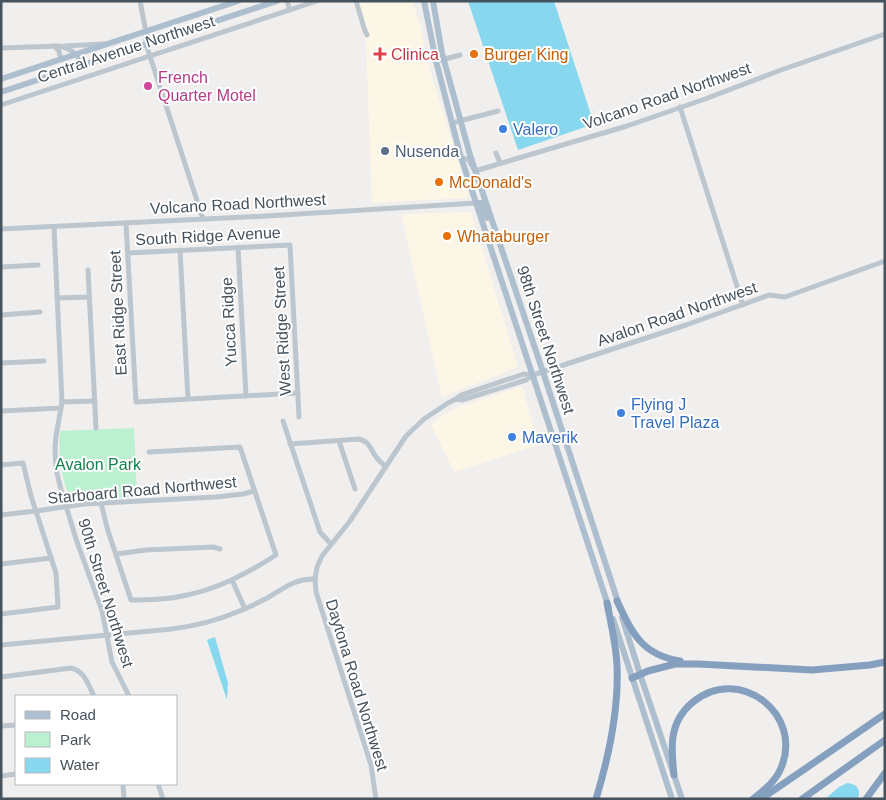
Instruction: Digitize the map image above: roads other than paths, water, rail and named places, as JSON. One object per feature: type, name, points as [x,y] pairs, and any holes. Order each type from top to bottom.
[{"type":"highway","points":[[618,601],[631,630],[647,648],[672,660],[698,664]]},
{"type":"highway","points":[[596,799],[608,755],[617,687],[616,655],[608,604]]},
{"type":"highway","points":[[632,678],[659,667],[675,664],[812,670],[885,662]]},
{"type":"highway","points":[[674,775],[672,739],[677,722],[687,708],[699,697],[718,690],[747,691],[759,697],[773,709],[782,725],[786,743],[783,762],[777,776],[753,799]]},
{"type":"highway","points":[[761,799],[885,714]]},
{"type":"highway","points":[[802,799],[885,740]]},
{"type":"highway","points":[[866,799],[885,773]]},
{"type":"main road","points":[[1,79],[238,1]]},
{"type":"main road","name":"Central Avenue Northwest","points":[[1,92],[277,1]]},
{"type":"main road","name":"98th Street Northwest","points":[[424,1],[436,61],[452,123],[465,158],[476,203],[672,799]]},
{"type":"main road","name":"98th Street Northwest","points":[[433,1],[444,59],[475,171],[543,372],[682,799]]},
{"type":"main road","points":[[465,158],[474,180],[481,188]]},
{"type":"main road","points":[[476,203],[482,203],[490,226],[496,232]]},
{"type":"street","points":[[140,1],[146,32],[146,44],[203,219]]},
{"type":"street","points":[[287,1],[290,10]]},
{"type":"street","name":"Central Avenue Northwest","points":[[1,105],[317,1]]},
{"type":"street","points":[[356,1],[367,35]]},
{"type":"street","name":"Volcano Road Northwest","points":[[475,171],[627,126],[781,70],[884,36]]},
{"type":"street","points":[[1,48],[110,43]]},
{"type":"street","points":[[57,46],[69,48],[76,54],[83,65]]},
{"type":"street","points":[[57,46],[60,60]]},
{"type":"street","points":[[436,61],[460,55]]},
{"type":"street","points":[[680,108],[743,305]]},
{"type":"street","points":[[452,123],[498,111]]},
{"type":"street","points":[[496,153],[500,163]]},
{"type":"street","points":[[465,158],[475,171]]},
{"type":"street","name":"Volcano Road Northwest","points":[[1,229],[476,203]]},
{"type":"street","name":"East Ridge Street","points":[[126,222],[136,402],[188,399]]},
{"type":"street","name":"90th Street Northwest","points":[[54,226],[61,405],[56,436],[56,469],[76,539],[102,611],[112,662],[128,695]]},
{"type":"street","name":"South Ridge Avenue","points":[[128,253],[290,245]]},
{"type":"street","name":"West Ridge Street","points":[[290,245],[299,416]]},
{"type":"street","name":"Yucca Ridge","points":[[238,247],[246,396]]},
{"type":"street","points":[[180,250],[188,399],[298,393]]},
{"type":"street","name":"Avalon Road Northwest","points":[[315,579],[317,567],[322,556],[350,521],[406,436],[432,414],[461,395],[524,374],[533,375],[543,372],[769,296],[785,297],[885,261]]},
{"type":"street","points":[[1,267],[38,265]]},
{"type":"street","points":[[88,270],[96,428]]},
{"type":"street","points":[[57,298],[89,297]]},
{"type":"street","points":[[1,314],[40,312]]},
{"type":"street","points":[[1,363],[44,361]]},
{"type":"street","points":[[1,411],[94,401]]},
{"type":"street","points":[[283,421],[320,532],[331,544]]},
{"type":"street","points":[[339,441],[355,488]]},
{"type":"street","points":[[290,444],[365,441],[370,445],[378,460],[386,467]]},
{"type":"street","points":[[101,503],[131,600],[156,600],[205,591],[255,569],[276,555],[240,447],[149,452]]},
{"type":"street","points":[[1,465],[24,463],[28,487],[56,573],[58,607],[1,614]]},
{"type":"street","name":"Starboard Road Northwest","points":[[1,515],[84,504],[216,497],[254,491]]},
{"type":"street","points":[[116,554],[146,550],[213,547],[220,549]]},
{"type":"street","points":[[1,564],[51,558]]},
{"type":"street","points":[[1,645],[186,627],[218,619],[245,609],[291,583],[315,579]]},
{"type":"street","name":"Daytona Road Northwest","points":[[315,579],[316,592],[371,765],[376,799]]},
{"type":"street","points":[[232,580],[245,609]]},
{"type":"street","points":[[1,676],[71,668],[83,674],[94,695]]},
{"type":"street","points":[[1,726],[15,724]]},
{"type":"street","points":[[1,776],[15,774]]},
{"type":"street","points":[[123,785],[124,799]]},
{"type":"street","points":[[158,785],[163,799]]},
{"type":"water","points":[[468,1],[554,1],[594,124],[518,150]]},
{"type":"water","points":[[215,637],[228,683],[227,700],[207,640]]},
{"type":"water","points":[[847,783],[857,788],[859,792],[858,799],[825,799],[839,787]]},
{"type":"place","name":"Clinica","points":[[380,54]]},
{"type":"place","name":"Burger King","points":[[474,54]]},
{"type":"place","name":"French Quarter Motel","points":[[148,86]]},
{"type":"place","name":"Valero","points":[[503,129]]},
{"type":"place","name":"Nusenda","points":[[385,151]]},
{"type":"place","name":"McDonald's","points":[[439,182]]},
{"type":"place","name":"Whataburger","points":[[447,236]]},
{"type":"place","name":"Flying J Travel Plaza","points":[[621,413]]},
{"type":"place","name":"Maverik","points":[[512,437]]},
{"type":"park label","name":"Avalon Park","points":[[98,464]]}]
